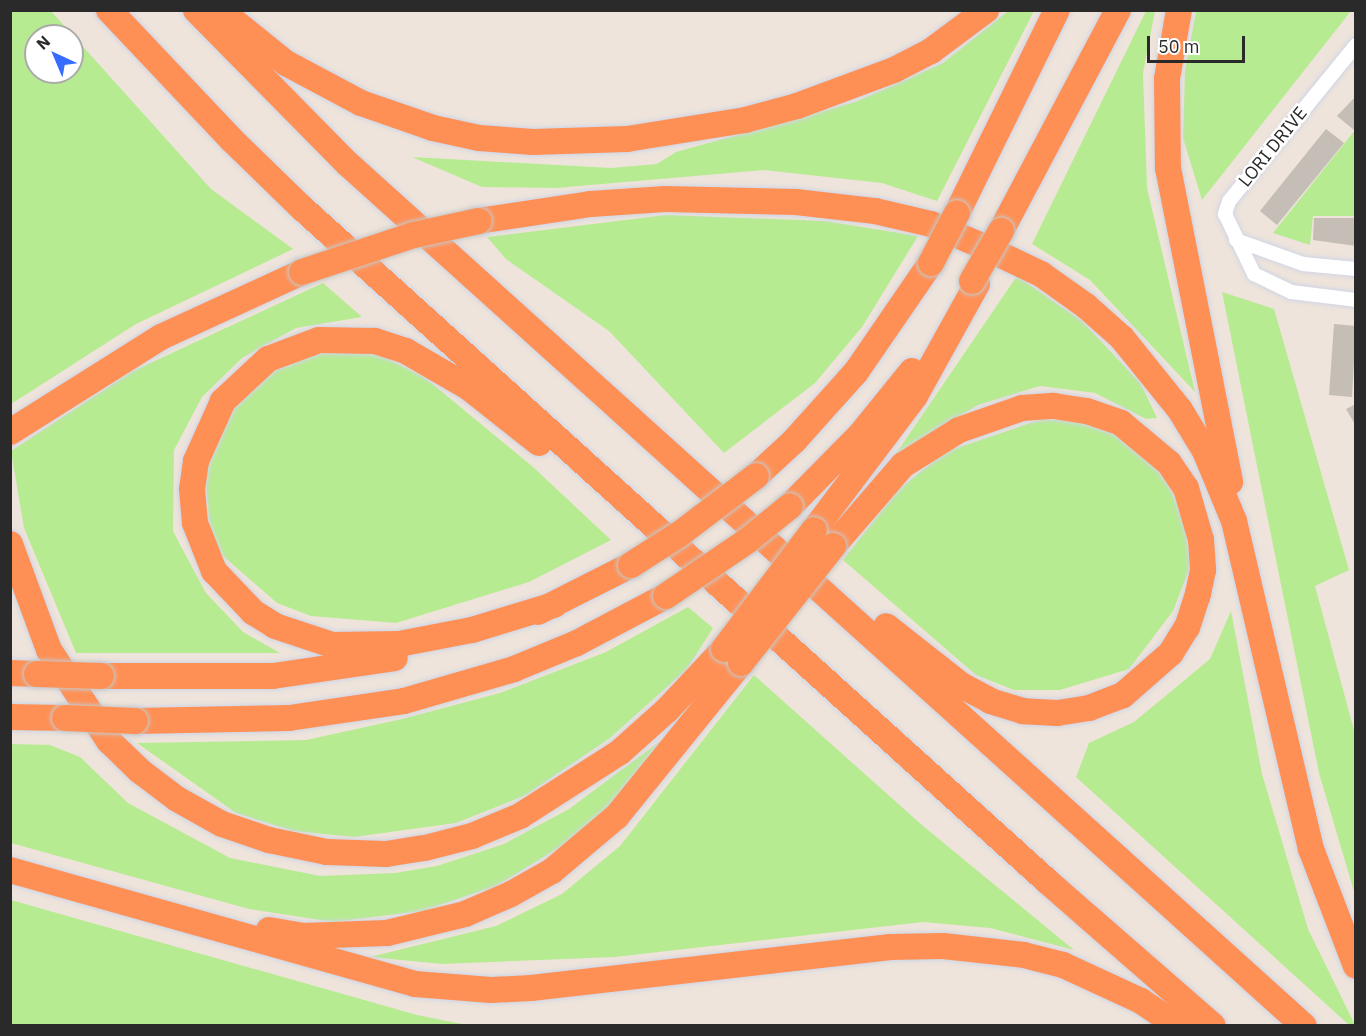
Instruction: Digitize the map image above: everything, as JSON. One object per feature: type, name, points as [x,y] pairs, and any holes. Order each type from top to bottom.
[{"type":"highway","points":[[109,10],[232,140],[302,208],[859,711],[1213,1026]]},
{"type":"highway","points":[[196,10],[348,164],[1304,1026]]},
{"type":"highway","points":[[220,10],[251,39],[322,85],[393,116],[479,138],[566,142],[688,131],[797,106],[894,70],[931,51],[986,10]]},
{"type":"highway","points":[[10,673],[225,677],[323,671],[441,647],[492,631],[554,605],[632,565],[681,533],[756,476],[794,441],[856,372],[931,262],[1056,10]]},
{"type":"highway","points":[[75,888],[302,936],[387,933],[465,914],[511,894],[585,847],[640,790],[733,656],[823,538],[915,396],[1118,10]]},
{"type":"highway","points":[[1179,10],[1167,79],[1168,168],[1251,591]]},
{"type":"highway","points":[[18,427],[161,337],[302,272],[414,235],[478,220],[591,204],[665,199],[796,202],[875,211],[931,224],[1041,274],[1086,306],[1154,374],[1204,451],[1234,521],[1311,849],[1356,966]]},
{"type":"highway","points":[[10,717],[135,721],[289,718],[404,701],[514,669],[577,643],[666,596],[747,541],[790,506],[829,469],[892,398],[975,283]]},
{"type":"highway","points":[[554,605],[472,630],[399,644],[332,645],[274,626],[232,593],[214,571],[195,523],[192,489],[196,461],[223,401],[268,359],[293,347],[349,338],[406,351],[468,387],[523,430],[859,711]]},
{"type":"highway","points":[[628,417],[930,662],[991,702],[1023,711],[1058,713],[1089,708],[1123,695],[1149,676],[1187,627],[1203,570],[1195,513],[1185,488],[1169,463],[1120,423],[1087,411],[1054,406],[1022,408],[989,417],[931,446],[903,465],[823,538]]},
{"type":"highway","points":[[10,544],[49,650],[109,741],[140,771],[177,799],[222,824],[269,840],[327,852],[386,854],[425,848],[472,836],[520,816],[620,752],[733,656]]},
{"type":"highway","points":[[10,870],[415,984],[491,990],[531,988],[891,946],[943,946],[1024,955],[1063,966],[1141,1001],[1178,1026]]},
{"type":"street","name":"LORI DRIVE","points":[[1356,45],[1230,201],[1225,214],[1244,258],[1254,274],[1270,284],[1291,292],[1356,300]]},
{"type":"street","points":[[1236,240],[1303,264],[1356,269]]},
{"type":"green space","points":[[11,10],[51,11],[63,24],[24,24],[24,84],[84,84],[84,48],[211,189],[293,249],[136,324],[11,404]]},
{"type":"green space","points":[[1008,11],[1034,11],[937,201],[882,183],[764,170],[556,188],[482,187],[412,157],[611,168],[657,164],[676,152],[855,102],[943,63]]},
{"type":"green space","points":[[1146,11],[1155,11],[1143,73],[1147,188],[1195,392],[1090,280],[1032,244]]},
{"type":"green space","points":[[1196,11],[1351,11],[1202,200],[1183,138],[1185,71]]},
{"type":"green space","points":[[1355,130],[1355,216],[1313,216],[1310,245],[1273,233]]},
{"type":"green space","points":[[666,215],[825,221],[918,236],[862,327],[815,383],[724,453],[609,331],[506,259],[487,237]]},
{"type":"green space","points":[[1017,276],[1082,321],[1141,384],[1157,418],[1146,419],[1095,393],[1040,386],[978,405],[895,455]]},
{"type":"green space","points":[[323,283],[362,317],[296,328],[242,358],[202,397],[174,450],[173,531],[185,554],[206,593],[243,632],[280,653],[76,653],[24,528],[11,451],[131,372]]},
{"type":"green space","points":[[1222,292],[1274,309],[1349,570],[1315,586],[1355,734],[1355,895],[1319,773]]},
{"type":"green space","points":[[338,349],[370,350],[424,377],[533,467],[611,540],[529,582],[396,623],[311,616],[277,603],[222,555],[210,531],[205,475],[212,445],[244,394],[289,360]]},
{"type":"green space","points":[[1042,419],[1084,422],[1117,436],[1148,459],[1169,486],[1184,518],[1190,567],[1173,611],[1129,669],[1060,690],[1014,690],[976,675],[843,560],[897,491],[945,452]]},
{"type":"green space","points":[[688,607],[713,628],[687,669],[610,738],[526,795],[456,823],[354,837],[293,831],[236,813],[137,743],[306,740],[402,719],[500,693],[606,652]]},
{"type":"green space","points":[[1231,611],[1262,774],[1308,929],[1355,1025],[1349,1025],[1076,777],[1089,743],[1134,722],[1210,659]]},
{"type":"green space","points":[[754,675],[923,826],[1074,950],[990,928],[923,922],[615,957],[442,964],[370,957],[496,926],[562,894],[620,846]]},
{"type":"green space","points":[[679,727],[626,793],[568,842],[496,886],[422,911],[333,922],[249,909],[11,843],[10,744],[50,745],[80,757],[128,803],[230,858],[320,876],[395,873],[437,866],[504,844],[569,809]]},
{"type":"green space","points":[[11,900],[417,1015],[467,1025],[11,1025]]},
{"type":"building","points":[[1356,96],[1356,128],[1354,130],[1337,116]]},
{"type":"building","points":[[1326,129],[1344,143],[1277,225],[1260,211]]},
{"type":"building","points":[[1314,218],[1356,218],[1356,246],[1313,240]]},
{"type":"building","points":[[1334,324],[1356,326],[1352,397],[1329,395]]},
{"type":"building","points":[[1356,404],[1356,426],[1346,409]]}]
